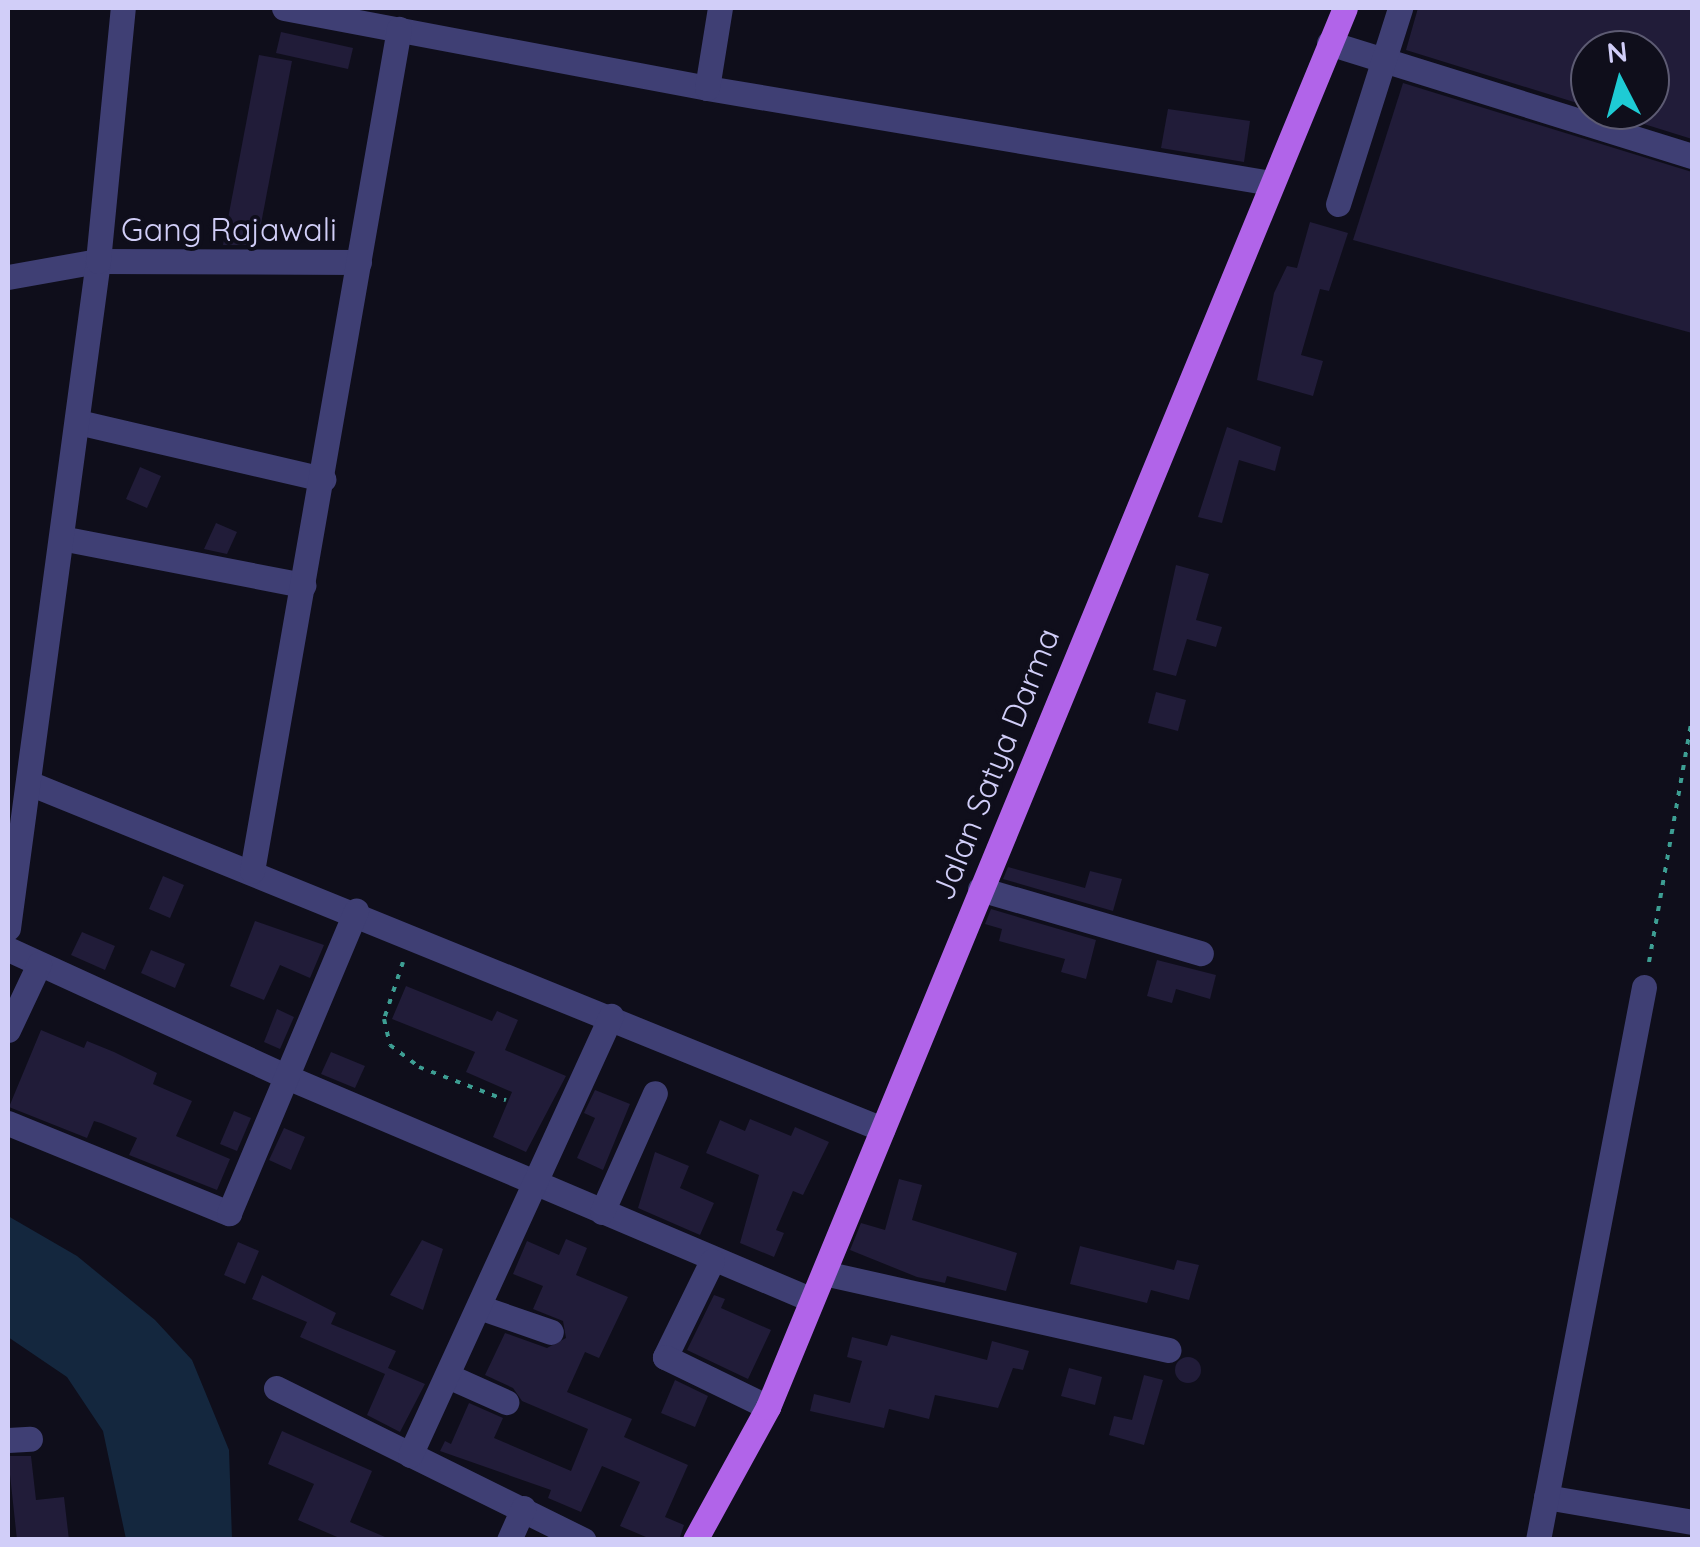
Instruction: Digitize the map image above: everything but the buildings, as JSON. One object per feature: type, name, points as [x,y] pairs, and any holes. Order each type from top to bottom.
[{"type":"main road","name":"Jalan Satya Darma","points":[[694,1540],[768,1407],[1345,8]]},
{"type":"street","points":[[8,928],[78,422],[123,8]]},
{"type":"street","points":[[284,8],[707,88],[1271,184]]},
{"type":"street","points":[[707,88],[720,8]]},
{"type":"street","points":[[1338,204],[1400,8]]},
{"type":"street","points":[[252,871],[399,28]]},
{"type":"street","points":[[1329,43],[1381,63],[1692,156]]},
{"type":"street","name":"Gang Rajawali","points":[[8,277],[98,261],[358,262]]},
{"type":"street","points":[[78,422],[323,479]]},
{"type":"street","points":[[61,538],[303,585]]},
{"type":"street","points":[[30,783],[414,934],[882,1129]]},
{"type":"street","points":[[980,889],[1201,953]]},
{"type":"street","points":[[8,1123],[225,1214],[356,911]]},
{"type":"street","points":[[8,949],[534,1184],[812,1300]]},
{"type":"street","points":[[8,1030],[39,964]]},
{"type":"street","points":[[1538,1540],[1644,987]]},
{"type":"street","points":[[410,1455],[611,1016]]},
{"type":"street","points":[[602,1212],[656,1093]]},
{"type":"street","points":[[712,1260],[665,1357],[768,1407]]},
{"type":"street","points":[[824,1274],[1169,1350]]},
{"type":"street","points":[[479,1307],[551,1332]]},
{"type":"street","points":[[448,1376],[506,1402]]},
{"type":"street","points":[[276,1388],[583,1540]]},
{"type":"street","points":[[1546,1498],[1692,1522]]},
{"type":"street","points":[[510,1540],[523,1508]]},
{"type":"path","points":[[1644,987],[1692,720]]},
{"type":"path","points":[[414,934],[384,1019],[384,1036],[398,1054],[420,1066],[506,1100]]},
{"type":"water","points":[[8,1216],[77,1256],[155,1320],[192,1360],[229,1450],[232,1539],[126,1539],[103,1431],[67,1377],[8,1337]]}]
